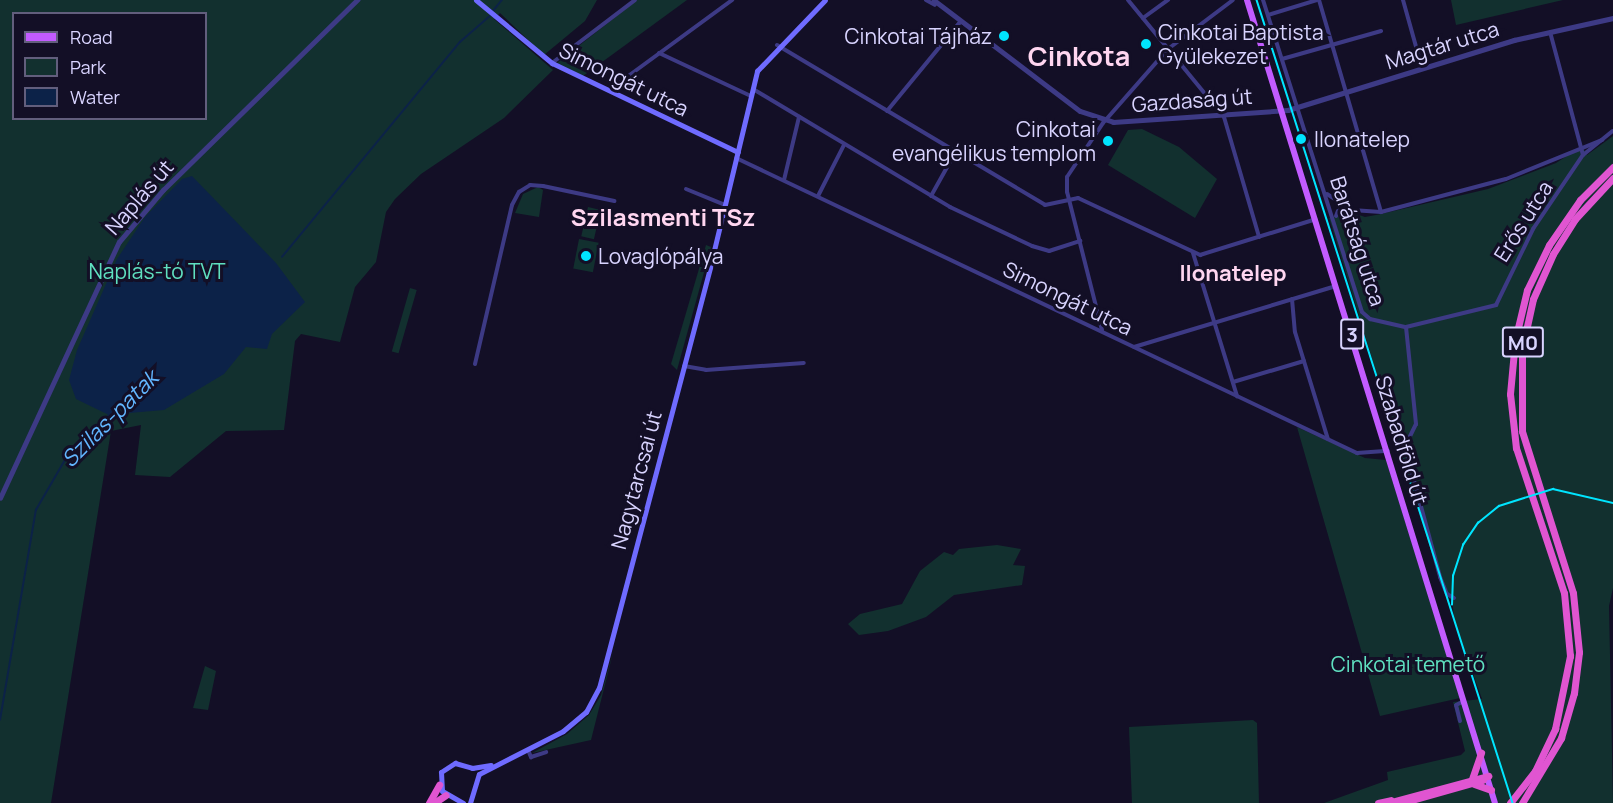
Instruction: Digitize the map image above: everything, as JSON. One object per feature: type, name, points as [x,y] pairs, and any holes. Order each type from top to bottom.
[{"type":"highway","name":"M0","points":[[1510,803],[1535,771],[1555,729],[1570,656],[1564,593],[1516,448],[1510,393],[1515,340],[1527,290],[1549,245],[1580,200],[1613,167]]},
{"type":"highway","name":"M0","points":[[1522,803],[1563,732],[1579,652],[1573,593],[1524,442],[1519,401],[1522,349],[1533,299],[1553,254],[1575,219],[1613,177]]},
{"type":"highway","points":[[1473,782],[1481,753]]},
{"type":"highway","points":[[1388,803],[1399,802],[1488,777]]},
{"type":"highway","points":[[1473,782],[1492,792]]},
{"type":"highway","points":[[432,803],[439,785]]},
{"type":"highway","points":[[432,803],[446,795]]},
{"type":"highway","points":[[1378,803],[1399,802]]},
{"type":"main road","name":"Simongát utca","points":[[476,0],[552,63],[737,155]]},
{"type":"main road","name":"Nagytarcsai út","points":[[473,781],[495,764],[528,750],[576,722],[599,688],[725,205],[752,89],[760,65],[817,3],[825,0]]},
{"type":"main road","name":"Szabadföld út","points":[[1247,0],[1338,285],[1481,753]]},
{"type":"main road","name":"3","points":[[1481,753],[1495,803]]},
{"type":"main road","name":"Nagytarcsai út","points":[[439,785],[447,766],[467,767],[495,764]]},
{"type":"main road","points":[[467,767],[473,781],[470,803]]},
{"type":"main road","points":[[439,785],[446,795],[464,803]]},
{"type":"main road","points":[[457,798],[471,790]]},
{"type":"street","name":"Naplás út","points":[[0,498],[119,242],[163,190],[357,0]]},
{"type":"street","points":[[552,63],[635,0]]},
{"type":"street","points":[[616,85],[732,0]]},
{"type":"street","points":[[926,0],[935,2],[1080,111],[1105,122]]},
{"type":"street","points":[[1128,0],[1221,114],[1259,237]]},
{"type":"street","points":[[1143,18],[1168,0]]},
{"type":"street","points":[[1102,331],[1069,198],[1067,177],[1105,122],[1168,49],[1233,0]]},
{"type":"street","name":"Barátság utca","points":[[1263,0],[1336,221],[1362,312],[1370,319]]},
{"type":"street","points":[[1268,15],[1318,0],[1381,212]]},
{"type":"street","points":[[1402,0],[1422,68]]},
{"type":"street","name":"Magtár utca","points":[[1282,111],[1550,32],[1613,18]]},
{"type":"street","points":[[887,111],[960,22]]},
{"type":"street","points":[[1282,59],[1381,31]]},
{"type":"street","points":[[1550,32],[1583,156],[1613,131]]},
{"type":"street","points":[[777,45],[1045,205],[1069,198],[1200,255],[1317,219]]},
{"type":"street","points":[[659,53],[751,96]]},
{"type":"street","points":[[752,89],[931,196],[1011,236],[1049,251],[1080,241]]},
{"type":"street","name":"Gazdaság út","points":[[1105,122],[1282,111]]},
{"type":"street","points":[[784,180],[799,117]]},
{"type":"street","points":[[1327,194],[1347,207],[1366,214],[1381,212],[1506,179],[1580,146],[1602,140]]},
{"type":"street","points":[[818,196],[844,145]]},
{"type":"street","points":[[931,196],[956,152]]},
{"type":"street","name":"Simongát utca","points":[[737,155],[784,180],[1357,453],[1377,454],[1389,451]]},
{"type":"street","name":"Erős utca","points":[[1370,319],[1406,327],[1496,305],[1533,229],[1583,156]]},
{"type":"street","points":[[475,364],[512,205],[519,192],[530,185],[543,186],[614,201]]},
{"type":"street","points":[[686,189],[725,205]]},
{"type":"street","points":[[1336,221],[1337,211],[1347,207]]},
{"type":"street","points":[[1193,252],[1237,396]]},
{"type":"street","points":[[1133,347],[1338,285]]},
{"type":"street","points":[[1292,299],[1304,361],[1328,439]]},
{"type":"street","points":[[1406,327],[1416,424],[1404,447],[1440,577],[1447,594],[1454,598]]},
{"type":"street","points":[[1233,382],[1304,361]]},
{"type":"street","points":[[683,366],[706,370],[804,363]]},
{"type":"street","points":[[1460,721],[1456,705],[1466,700]]},
{"type":"street","points":[[528,750],[531,757],[546,752]]},
{"type":"green space","name":"Naplás-tó TVT","points":[[0,0],[597,0],[585,21],[544,55],[500,13],[494,19],[553,70],[504,118],[421,174],[395,199],[386,212],[376,262],[355,287],[340,342],[301,334],[295,341],[284,430],[226,431],[170,477],[135,475],[141,425],[111,431],[51,803],[0,803]]},
{"type":"green space","points":[[637,0],[687,0],[583,76],[557,63]]},
{"type":"green space","points":[[1451,0],[1563,0],[1456,25]]},
{"type":"green space","points":[[1142,129],[1179,147],[1217,179],[1195,218],[1108,165],[1128,130]]},
{"type":"green space","points":[[1613,136],[1613,588],[1609,606],[1613,803],[1324,803],[1388,780],[1387,772],[1461,755],[1465,751],[1453,702],[1482,699],[1455,624],[1452,600],[1445,595],[1329,218],[1351,212],[1365,217],[1488,189],[1556,163],[1582,146],[1587,155]]},
{"type":"green space","points":[[538,187],[543,190],[539,217],[515,213],[523,194]]},
{"type":"green space","name":"Lovaglópálya","points":[[588,207],[601,210],[594,239],[581,236]]},
{"type":"green space","name":"Lovaglópálya","points":[[579,239],[599,243],[593,272],[573,268]]},
{"type":"green space","points":[[706,245],[711,247],[677,370],[671,364]]},
{"type":"green space","points":[[410,288],[417,290],[399,353],[392,351]]},
{"type":"green space","name":"Cinkotai temető","points":[[1297,427],[1365,458],[1386,460],[1460,698],[1380,716]]},
{"type":"green space","points":[[997,545],[1021,549],[1013,565],[1025,566],[1022,585],[954,595],[926,617],[888,631],[859,635],[848,624],[860,614],[902,604],[920,571],[944,552],[953,555],[959,549]]},
{"type":"green space","points":[[614,649],[591,740],[532,753],[567,734],[589,715],[601,695]]},
{"type":"green space","points":[[205,666],[216,671],[208,710],[193,708]]},
{"type":"green space","points":[[1253,720],[1257,723],[1259,803],[1132,803],[1129,727]]},
{"type":"water","points":[[192,176],[276,263],[305,302],[272,334],[267,349],[246,347],[224,374],[164,410],[129,413],[123,408],[111,416],[76,399],[69,380],[77,350],[117,259],[145,217],[182,179]]},
{"type":"waterway","name":"Szilas-patak","points":[[493,11],[502,0]]},
{"type":"waterway","name":"Szilas-patak","points":[[282,257],[460,42],[491,15]]},
{"type":"waterway","name":"Szilas-patak","points":[[0,720],[36,510],[65,460],[108,416]]},
{"type":"tram line","points":[[1257,0],[1513,803]]},
{"type":"tram line","points":[[1452,605],[1453,576],[1463,545],[1478,523],[1499,506],[1553,489],[1613,503]]},
{"type":"place","name":"Cinkotai Tájház","points":[[1004,36]]},
{"type":"place","name":"Cinkotai Baptista Gyülekezet","points":[[1146,44]]},
{"type":"place","name":"Ilonatelep","points":[[1301,139]]},
{"type":"place","name":"Cinkotai evangélikus templom","points":[[1108,141]]},
{"type":"place","name":"Lovaglópálya","points":[[586,256]]},
{"type":"district","name":"Cinkota","points":[[1079,56]]},
{"type":"district","name":"Szilasmenti TSz","points":[[663,217]]},
{"type":"district","name":"Ilonatelep","points":[[1233,274]]}]
